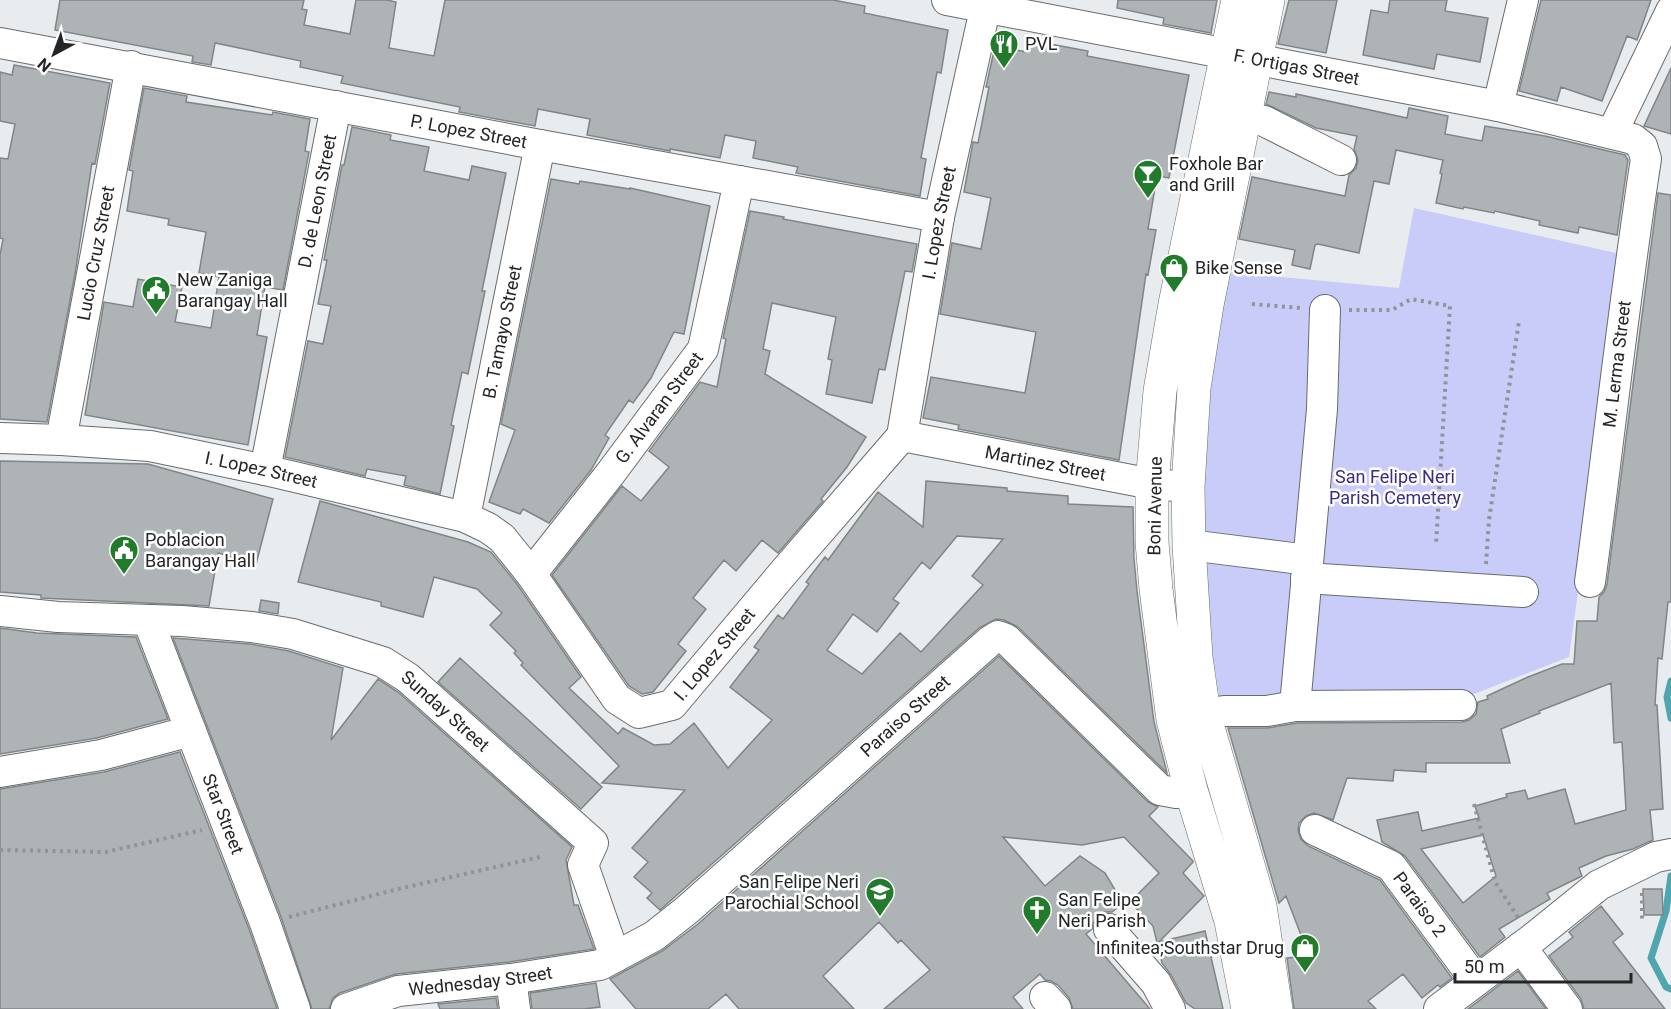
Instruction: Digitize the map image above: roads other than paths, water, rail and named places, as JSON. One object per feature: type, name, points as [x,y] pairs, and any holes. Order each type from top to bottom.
[{"type":"main road","name":"Boni Avenue","points":[[1238,0],[1244,117],[1206,305],[1194,388],[1188,487],[1189,545],[1196,657],[1204,714],[1260,906],[1276,1009]]},
{"type":"main road","name":"Boni Avenue","points":[[1248,1009],[1231,921],[1191,790],[1173,720],[1152,542],[1152,484],[1160,391],[1175,304],[1242,58],[1268,0]]},
{"type":"street","name":"F. Ortigas Street","points":[[947,0],[987,4],[1242,58],[1498,106],[1612,133],[1633,139],[1642,146]]},
{"type":"street","points":[[1498,106],[1523,0]]},
{"type":"street","name":"I. Lopez Street","points":[[0,438],[150,446],[265,470],[465,517],[502,538],[531,574],[617,699],[639,713],[672,705],[902,436],[939,217],[987,4]]},
{"type":"street","points":[[1612,133],[1671,11]]},
{"type":"street","name":"P. Lopez Street","points":[[0,43],[540,145],[939,217]]},
{"type":"street","name":"Lucio Cruz Street","points":[[62,440],[131,66]]},
{"type":"street","name":"D. de Leon Street","points":[[265,470],[336,106]]},
{"type":"street","points":[[1244,117],[1264,121],[1341,160]]},
{"type":"street","name":"B. Tamayo Street","points":[[465,517],[540,145]]},
{"type":"street","name":"M. Lerma Street","points":[[1590,582],[1615,396],[1628,273],[1646,159],[1642,146]]},
{"type":"street","name":"G. Alvaran Street","points":[[531,574],[610,474],[703,349],[739,180]]},
{"type":"street","points":[[1295,706],[1322,409],[1325,310]]},
{"type":"street","name":"Martinez Street","points":[[902,436],[1152,484],[1188,487]]},
{"type":"street","points":[[1189,545],[1307,569],[1523,592]]},
{"type":"street","points":[[0,611],[58,617],[148,620]]},
{"type":"street","name":"Star Street","points":[[148,620],[265,923],[295,1009]]},
{"type":"street","name":"Sunday Street","points":[[148,620],[252,627],[293,634],[383,662],[408,678],[593,843],[583,865],[615,957]]},
{"type":"street","name":"Paraiso Street","points":[[615,957],[654,936],[687,910],[998,636],[1006,639],[1160,790],[1176,793],[1191,790]]},
{"type":"street","points":[[1204,714],[1224,711],[1267,711],[1295,706],[1461,705]]},
{"type":"street","points":[[0,772],[101,755],[191,731]]},
{"type":"street","name":"Paraiso 2","points":[[1315,830],[1390,866],[1476,981]]},
{"type":"street","points":[[1441,1008],[1599,885],[1664,856]]},
{"type":"street","points":[[1109,929],[1155,983],[1170,1009]]},
{"type":"street","points":[[1526,943],[1567,1009]]},
{"type":"street","name":"Wednesday Street","points":[[346,1009],[398,991],[426,998],[511,979],[600,965],[615,957]]},
{"type":"street","points":[[511,979],[515,1009]]},
{"type":"waterway","points":[[1671,681],[1667,697],[1671,718]]},
{"type":"waterway","points":[[1671,876],[1666,911],[1651,958],[1666,987],[1671,989]]},
{"type":"place","name":"PVL","points":[[1004,70]]},
{"type":"place","name":"Foxhole Bar and Grill","points":[[1148,200]]},
{"type":"place","name":"Bike Sense","points":[[1174,294]]},
{"type":"place","name":"New Zaniga Barangay Hall","points":[[156,316]]},
{"type":"place","name":"Poblacion Barangay Hall","points":[[124,576]]},
{"type":"place","name":"San Felipe Neri Parochial School","points":[[880,918]]},
{"type":"place","name":"San Felipe Neri Parish","points":[[1037,936]]},
{"type":"place","name":"Infinitea;Southstar Drug","points":[[1305,974]]},
{"type":"park label","name":"San Felipe Neri Parish Cemetery","points":[[1395,487]]}]
